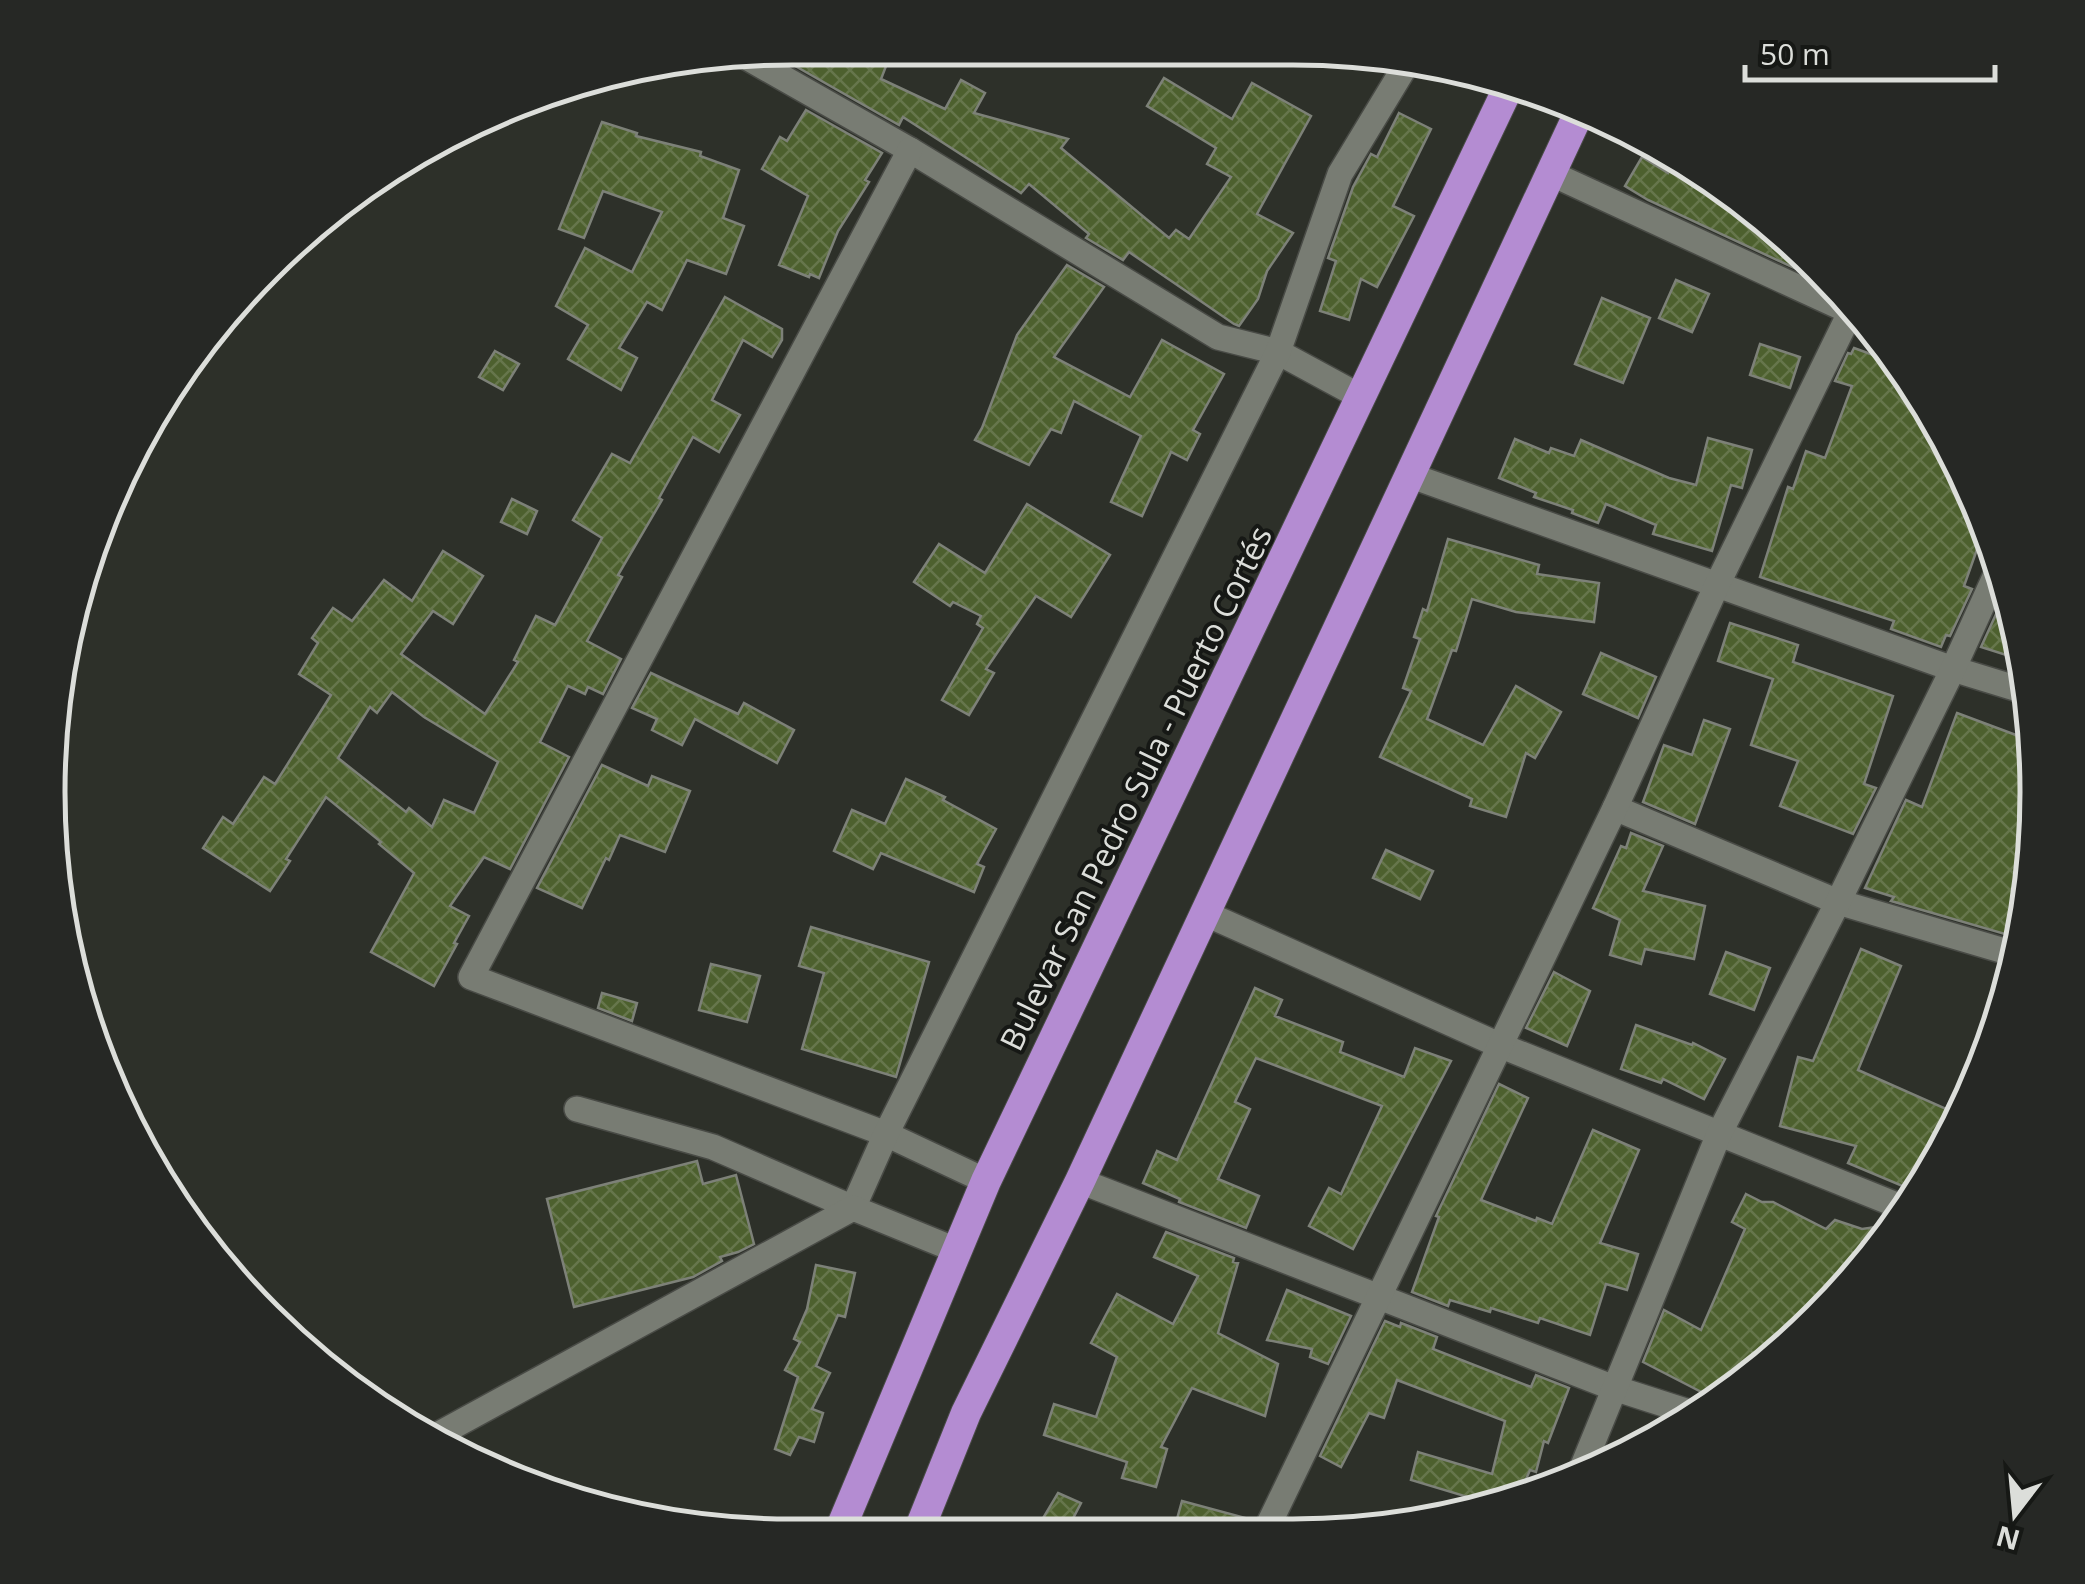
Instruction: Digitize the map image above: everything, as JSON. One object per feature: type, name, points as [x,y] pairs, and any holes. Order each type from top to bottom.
[{"type":"highway","name":"Bulevar San Pedro Sula - Puerto Cortés","points":[[845,1519],[986,1181],[1504,97]]},
{"type":"highway","points":[[923,1519],[966,1413],[1080,1181],[1575,122]]},
{"type":"street","points":[[763,66],[910,150],[1218,338],[1278,352],[1362,397]]},
{"type":"street","points":[[445,1431],[852,1208],[1278,352],[1340,174],[1401,73]]},
{"type":"street","points":[[910,150],[471,977],[886,1134],[986,1181]]},
{"type":"street","points":[[1550,173],[1832,305]]},
{"type":"street","points":[[1271,1519],[1615,808],[1717,584],[1851,326]]},
{"type":"street","points":[[1410,475],[2012,687]]},
{"type":"street","points":[[1587,1457],[1719,1134],[1838,902],[1990,588]]},
{"type":"street","points":[[1615,808],[1838,902],[2002,949]]},
{"type":"street","points":[[1204,912],[1499,1045],[1892,1203]]},
{"type":"street","points":[[578,1109],[713,1147],[956,1250]]},
{"type":"street","points":[[1080,1181],[1614,1388],[1677,1408]]},
{"type":"building","points":[[794,65],[886,65],[881,79],[945,109],[961,80],[985,93],[974,113],[1068,139],[1061,148],[1169,238],[1176,230],[1189,239],[1231,177],[1207,164],[1216,148],[1147,106],[1164,78],[1232,119],[1252,83],[1311,116],[1257,214],[1293,233],[1267,271],[1258,299],[1239,326],[1129,252],[1123,260],[1086,238],[1089,234],[1029,184],[1021,193],[903,117],[899,125]]},
{"type":"building","points":[[806,110],[882,153],[838,231],[819,278],[779,265],[808,196],[762,169],[780,137],[787,141]]},
{"type":"building","points":[[1399,113],[1431,129],[1393,206],[1414,216],[1377,287],[1361,279],[1349,320],[1320,311],[1336,261],[1328,258],[1353,187],[1371,154],[1377,157]]},
{"type":"building","points":[[602,122],[637,133],[636,136],[701,152],[700,156],[739,170],[723,218],[744,226],[726,274],[687,260],[662,310],[647,302],[619,348],[637,358],[621,390],[568,359],[588,325],[556,306],[585,248],[632,272],[662,212],[603,191],[584,238],[559,229]]},
{"type":"building","points":[[1642,157],[1668,173],[1669,170],[1736,215],[1799,270],[1648,200],[1625,186]]},
{"type":"building","points":[[1067,265],[1104,287],[1054,357],[1130,397],[1162,340],[1224,374],[1193,430],[1200,434],[1187,460],[1171,452],[1142,516],[1111,502],[1141,436],[1074,401],[1061,433],[1051,429],[1029,465],[975,440],[1017,335]]},
{"type":"building","points":[[1676,280],[1709,294],[1692,332],[1659,318]]},
{"type":"building","points":[[725,297],[782,329],[782,340],[772,357],[743,340],[712,400],[740,415],[719,452],[693,437],[618,575],[622,577],[587,641],[621,659],[603,694],[588,687],[585,694],[568,686],[540,742],[569,757],[510,869],[484,857],[450,906],[469,916],[434,986],[371,952],[414,873],[326,797],[270,891],[203,848],[223,817],[233,824],[264,777],[275,784],[331,695],[299,674],[318,643],[312,638],[333,608],[352,621],[384,580],[412,601],[443,551],[483,576],[453,624],[433,611],[401,654],[485,714],[518,662],[514,660],[536,616],[555,625],[602,538],[573,520],[612,454],[630,463]],"holes":[[[392,692],[424,717],[498,762],[474,813],[444,800],[432,827],[409,808],[406,812],[338,758],[370,707],[377,713]]]},
{"type":"building","points":[[1602,298],[1650,318],[1623,383],[1575,364]]},
{"type":"building","points":[[1760,344],[1800,357],[1790,388],[1750,375]]},
{"type":"building","points":[[1854,348],[1874,355],[1897,388],[1945,470],[1977,548],[1964,586],[1972,589],[1941,647],[1891,629],[1894,621],[1760,577],[1788,487],[1793,489],[1806,451],[1825,458],[1852,386],[1835,381],[1848,353]]},
{"type":"building","points":[[495,351],[519,364],[503,390],[479,377]]},
{"type":"building","points":[[1708,438],[1752,450],[1742,488],[1731,485],[1712,551],[1653,534],[1656,525],[1606,504],[1598,523],[1499,478],[1515,439],[1549,453],[1551,448],[1574,456],[1581,440],[1669,478],[1696,485]]},
{"type":"building","points":[[512,499],[537,511],[527,534],[501,522]]},
{"type":"building","points":[[1027,504],[1110,555],[1071,617],[1036,596],[986,669],[994,673],[969,715],[942,700],[983,628],[977,624],[981,616],[953,602],[950,606],[914,582],[939,544],[985,573]]},
{"type":"building","points":[[1448,539],[1539,565],[1537,574],[1599,583],[1594,622],[1516,612],[1472,599],[1456,651],[1452,650],[1427,719],[1483,745],[1516,686],[1561,712],[1535,758],[1526,753],[1506,817],[1470,806],[1472,799],[1380,757],[1411,691],[1403,688],[1420,639],[1414,637],[1423,609],[1427,611]]},
{"type":"building","points":[[1997,612],[2007,655],[1981,647]]},
{"type":"building","points":[[1730,623],[1798,645],[1793,662],[1893,696],[1864,784],[1876,788],[1853,834],[1780,806],[1798,761],[1751,745],[1773,679],[1718,661]]},
{"type":"building","points":[[1601,653],[1656,677],[1638,718],[1583,694]]},
{"type":"building","points":[[651,673],[738,714],[744,703],[794,730],[777,763],[695,719],[682,745],[652,730],[657,719],[632,708]]},
{"type":"building","points":[[1957,713],[2017,736],[2018,840],[2006,934],[1891,901],[1894,897],[1865,888],[1906,800],[1922,807]]},
{"type":"building","points":[[1704,720],[1730,729],[1695,824],[1643,802],[1664,745],[1692,755]]},
{"type":"building","points":[[602,765],[648,786],[652,776],[690,791],[665,852],[620,835],[582,908],[537,888]]},
{"type":"building","points":[[906,779],[945,797],[943,800],[996,829],[977,864],[984,867],[974,892],[881,853],[873,869],[834,851],[852,810],[885,824]]},
{"type":"building","points":[[1631,833],[1663,846],[1643,891],[1705,906],[1694,959],[1645,949],[1641,964],[1610,955],[1620,920],[1593,908],[1621,846],[1626,848]]},
{"type":"building","points":[[1386,850],[1433,871],[1420,899],[1373,878]]},
{"type":"building","points":[[811,927],[929,962],[896,1077],[802,1049],[824,973],[799,966]]},
{"type":"building","points":[[1861,949],[1901,966],[1858,1070],[1947,1109],[1903,1186],[1848,1163],[1856,1146],[1780,1126],[1798,1057],[1813,1061]]},
{"type":"building","points":[[1726,952],[1770,968],[1754,1010],[1710,994]]},
{"type":"building","points":[[711,964],[760,976],[747,1022],[699,1010]]},
{"type":"building","points":[[1554,972],[1590,991],[1567,1046],[1526,1028]]},
{"type":"building","points":[[1255,988],[1282,1000],[1275,1016],[1343,1042],[1340,1052],[1404,1077],[1415,1048],[1451,1061],[1353,1249],[1309,1226],[1329,1188],[1341,1194],[1382,1106],[1256,1058],[1235,1102],[1250,1109],[1218,1179],[1259,1196],[1246,1228],[1143,1183],[1157,1151],[1177,1160]]},
{"type":"building","points":[[602,993],[637,1003],[632,1021],[598,1008]]},
{"type":"building","points":[[1636,1025],[1693,1043],[1725,1059],[1704,1099],[1663,1079],[1661,1083],[1621,1069]]},
{"type":"building","points":[[1499,1084],[1528,1098],[1481,1200],[1552,1224],[1593,1130],[1639,1150],[1600,1243],[1638,1254],[1627,1290],[1606,1284],[1590,1335],[1540,1318],[1538,1323],[1450,1300],[1448,1306],[1412,1292],[1439,1217],[1436,1216]]},
{"type":"building","points":[[697,1161],[703,1184],[736,1175],[754,1244],[720,1257],[722,1261],[693,1277],[574,1307],[547,1199]]},
{"type":"building","points":[[1746,1194],[1762,1202],[1773,1202],[1826,1229],[1835,1220],[1862,1229],[1875,1227],[1807,1306],[1736,1369],[1702,1392],[1643,1362],[1664,1310],[1701,1330],[1745,1229],[1732,1222]]},
{"type":"building","points":[[1166,1232],[1234,1258],[1233,1262],[1238,1263],[1218,1333],[1278,1364],[1265,1416],[1192,1388],[1161,1447],[1167,1449],[1156,1487],[1122,1478],[1127,1462],[1044,1435],[1054,1404],[1096,1417],[1117,1357],[1091,1343],[1117,1294],[1173,1324],[1198,1276],[1154,1257]]},
{"type":"building","points":[[816,1265],[855,1273],[845,1317],[838,1315],[816,1366],[830,1373],[812,1409],[823,1413],[814,1442],[799,1437],[790,1455],[775,1449],[798,1377],[785,1370],[800,1342],[794,1339],[807,1309]]},
{"type":"building","points":[[1287,1290],[1351,1316],[1328,1364],[1310,1357],[1312,1349],[1267,1340]]},
{"type":"building","points":[[1385,1321],[1437,1337],[1433,1349],[1531,1387],[1536,1375],[1569,1388],[1548,1443],[1544,1441],[1536,1472],[1530,1470],[1525,1480],[1481,1494],[1468,1497],[1411,1480],[1418,1452],[1492,1474],[1505,1421],[1397,1380],[1384,1418],[1369,1413],[1341,1467],[1320,1456]]},
{"type":"building","points":[[1058,1493],[1081,1503],[1073,1519],[1043,1519]]},
{"type":"building","points":[[1182,1501],[1249,1519],[1177,1519]]}]
